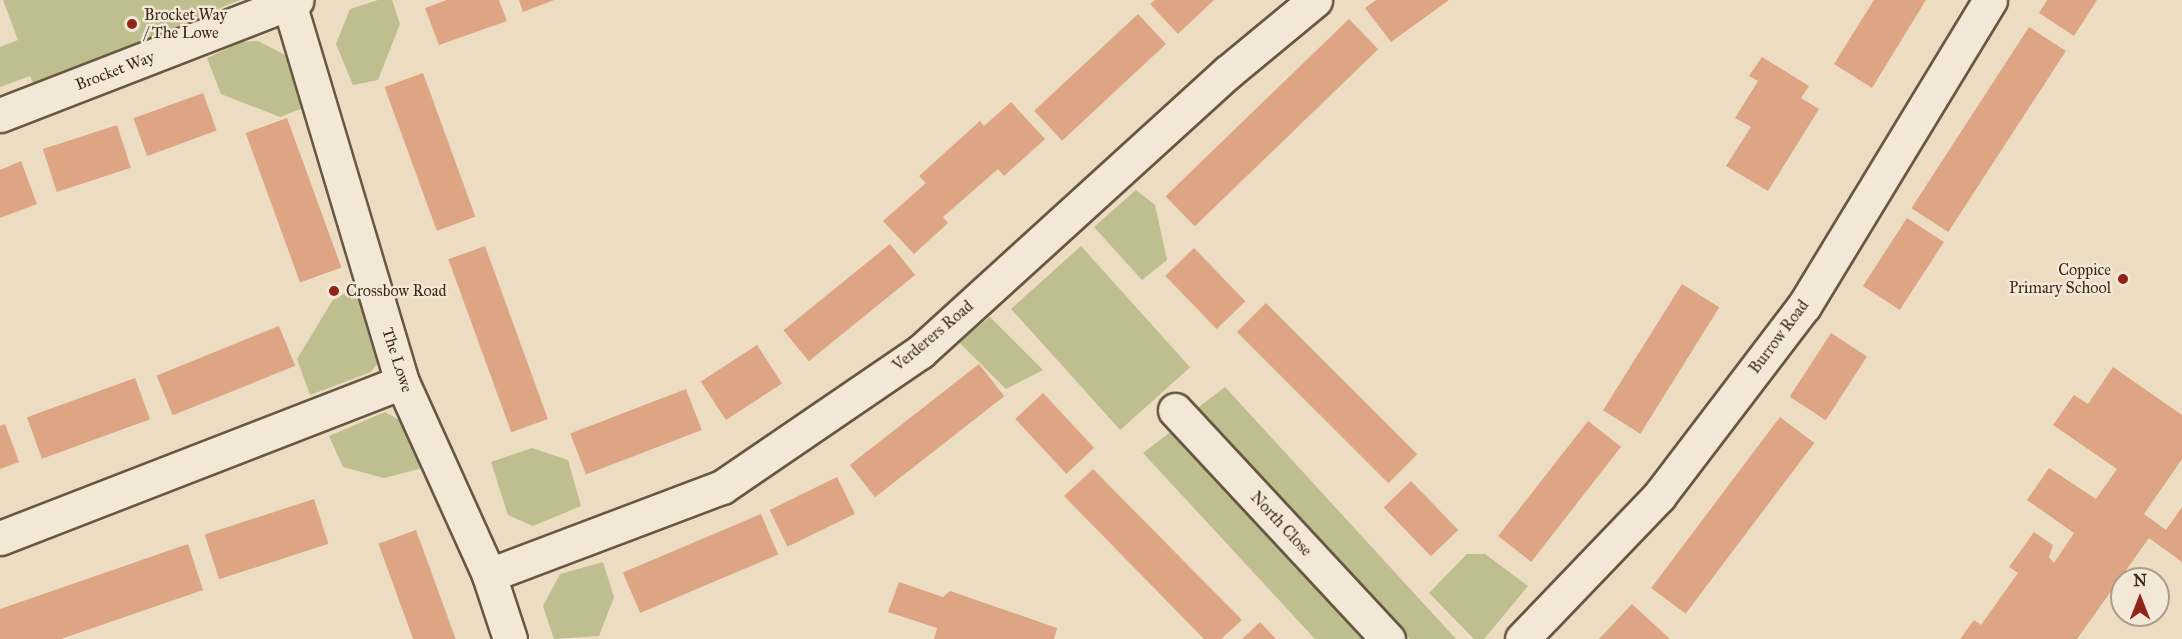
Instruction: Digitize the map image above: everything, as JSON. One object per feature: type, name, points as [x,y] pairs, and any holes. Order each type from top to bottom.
[{"type":"street","name":"Verderers Road","points":[[489,575],[722,487],[920,352],[1228,72],[1315,0]]},
{"type":"street","name":"Burrow Road","points":[[1522,639],[1659,496],[1804,306],[1990,0]]},
{"type":"street","name":"The Lowe","points":[[292,2],[402,382],[489,575],[510,639]]},
{"type":"street","name":"Brocket Way","points":[[0,115],[292,2]]},
{"type":"street","points":[[0,538],[402,382]]},
{"type":"street","name":"North Close","points":[[1175,410],[1388,639]]},
{"type":"green space","points":[[3,0],[240,0],[34,85],[30,76],[0,87],[0,47],[18,40]]},
{"type":"green space","points":[[378,0],[392,0],[400,24],[378,80],[353,85],[336,44],[350,9]]},
{"type":"green space","points":[[258,41],[289,57],[306,107],[280,117],[221,94],[207,58],[241,42]]},
{"type":"green space","points":[[1136,190],[1155,205],[1167,260],[1142,280],[1094,227]]},
{"type":"green space","points":[[1081,246],[1190,367],[1120,430],[1011,309]]},
{"type":"green space","points":[[359,288],[384,355],[371,372],[310,395],[297,359],[334,298]]},
{"type":"green space","points":[[990,317],[1043,370],[1006,389],[959,342]]},
{"type":"green space","points":[[1225,387],[1456,639],[1410,639],[1191,413]]},
{"type":"green space","points":[[385,412],[410,426],[427,467],[384,478],[343,467],[329,436]]},
{"type":"green space","points":[[1173,430],[1368,639],[1315,639],[1143,453]]},
{"type":"green space","points":[[532,448],[568,460],[581,506],[533,526],[508,515],[491,462]]},
{"type":"green space","points":[[1467,554],[1485,554],[1528,586],[1484,639],[1474,639],[1429,593]]},
{"type":"green space","points":[[603,562],[614,597],[599,636],[554,639],[543,606],[560,574]]},
{"type":"building","points":[[447,0],[499,0],[507,21],[439,45],[425,8]]},
{"type":"building","points":[[519,0],[554,0],[523,12]]},
{"type":"building","points":[[1155,0],[1214,0],[1178,34],[1150,4]]},
{"type":"building","points":[[1376,0],[1449,0],[1391,42],[1365,8]]},
{"type":"building","points":[[1874,0],[1926,0],[1872,88],[1834,64]]},
{"type":"building","points":[[2047,0],[2097,0],[2074,36],[2039,13]]},
{"type":"building","points":[[1138,14],[1166,44],[1062,141],[1034,111]]},
{"type":"building","points":[[1349,19],[1378,49],[1195,226],[1166,196]]},
{"type":"building","points":[[2029,27],[2066,51],[1948,232],[1911,208]]},
{"type":"building","points":[[1762,57],[1809,86],[1801,98],[1819,109],[1768,191],[1726,166],[1751,127],[1735,118],[1758,81],[1749,76]]},
{"type":"building","points":[[423,73],[475,217],[437,231],[384,87]]},
{"type":"building","points":[[203,93],[217,131],[147,156],[133,118]]},
{"type":"building","points":[[1011,102],[1045,139],[1004,176],[998,169],[943,217],[948,223],[914,254],[883,221],[926,183],[919,176],[980,121],[984,126]]},
{"type":"building","points":[[287,118],[341,267],[300,282],[246,133]]},
{"type":"building","points":[[117,125],[131,168],[57,192],[43,149]]},
{"type":"building","points":[[21,161],[37,204],[0,218],[0,170]]},
{"type":"building","points":[[1907,218],[1944,242],[1900,310],[1863,286]]},
{"type":"building","points":[[890,244],[915,275],[809,361],[784,330]]},
{"type":"building","points":[[485,246],[548,419],[511,432],[448,259]]},
{"type":"building","points":[[1194,248],[1245,301],[1217,329],[1165,276]]},
{"type":"building","points":[[1682,284],[1719,307],[1640,434],[1603,410]]},
{"type":"building","points":[[1266,303],[1417,454],[1388,483],[1237,332]]},
{"type":"building","points":[[279,326],[295,366],[173,415],[157,375]]},
{"type":"building","points":[[1831,333],[1867,356],[1826,420],[1790,397]]},
{"type":"building","points":[[757,345],[782,384],[726,420],[701,381]]},
{"type":"building","points":[[979,364],[1004,396],[875,497],[850,465]]},
{"type":"building","points":[[2113,367],[2182,415],[2182,459],[2144,514],[2166,530],[2182,507],[2182,562],[2149,538],[2128,567],[2110,567],[2110,593],[2077,639],[1960,639],[1974,620],[1981,625],[2018,573],[2009,567],[2034,532],[2053,545],[2049,557],[2054,563],[2074,533],[2027,500],[2049,468],[2096,499],[2117,469],[2053,425],[2074,395],[2088,404]]},
{"type":"building","points":[[135,378],[150,419],[42,459],[27,417]]},
{"type":"building","points":[[686,389],[702,430],[586,475],[570,433]]},
{"type":"building","points":[[1043,393],[1094,448],[1066,474],[1015,419]]},
{"type":"building","points":[[1780,417],[1814,443],[1686,614],[1651,588]]},
{"type":"building","points":[[1588,421],[1621,447],[1531,562],[1498,536]]},
{"type":"building","points":[[5,424],[19,462],[0,469],[0,426]]},
{"type":"building","points":[[1093,469],[1242,620],[1221,639],[1204,639],[1064,496]]},
{"type":"building","points":[[837,477],[855,514],[788,547],[770,510]]},
{"type":"building","points":[[1411,481],[1458,530],[1431,556],[1384,507]]},
{"type":"building","points":[[314,499],[329,544],[219,579],[205,535]]},
{"type":"building","points":[[761,514],[778,555],[640,613],[623,573]]},
{"type":"building","points":[[416,530],[456,639],[413,639],[378,544]]},
{"type":"building","points":[[188,544],[203,590],[61,639],[0,639],[0,609]]},
{"type":"building","points":[[899,582],[943,597],[950,591],[1057,628],[1054,639],[934,639],[937,628],[888,612]]},
{"type":"building","points":[[1632,604],[1670,639],[1599,639]]},
{"type":"building","points":[[1260,622],[1276,639],[1242,639]]},
{"type":"place","name":"Brocket Way / The Lowe","points":[[132,24]]},
{"type":"place","name":"Coppice Primary School","points":[[2123,279]]},
{"type":"place","name":"Crossbow Road","points":[[334,291]]}]
